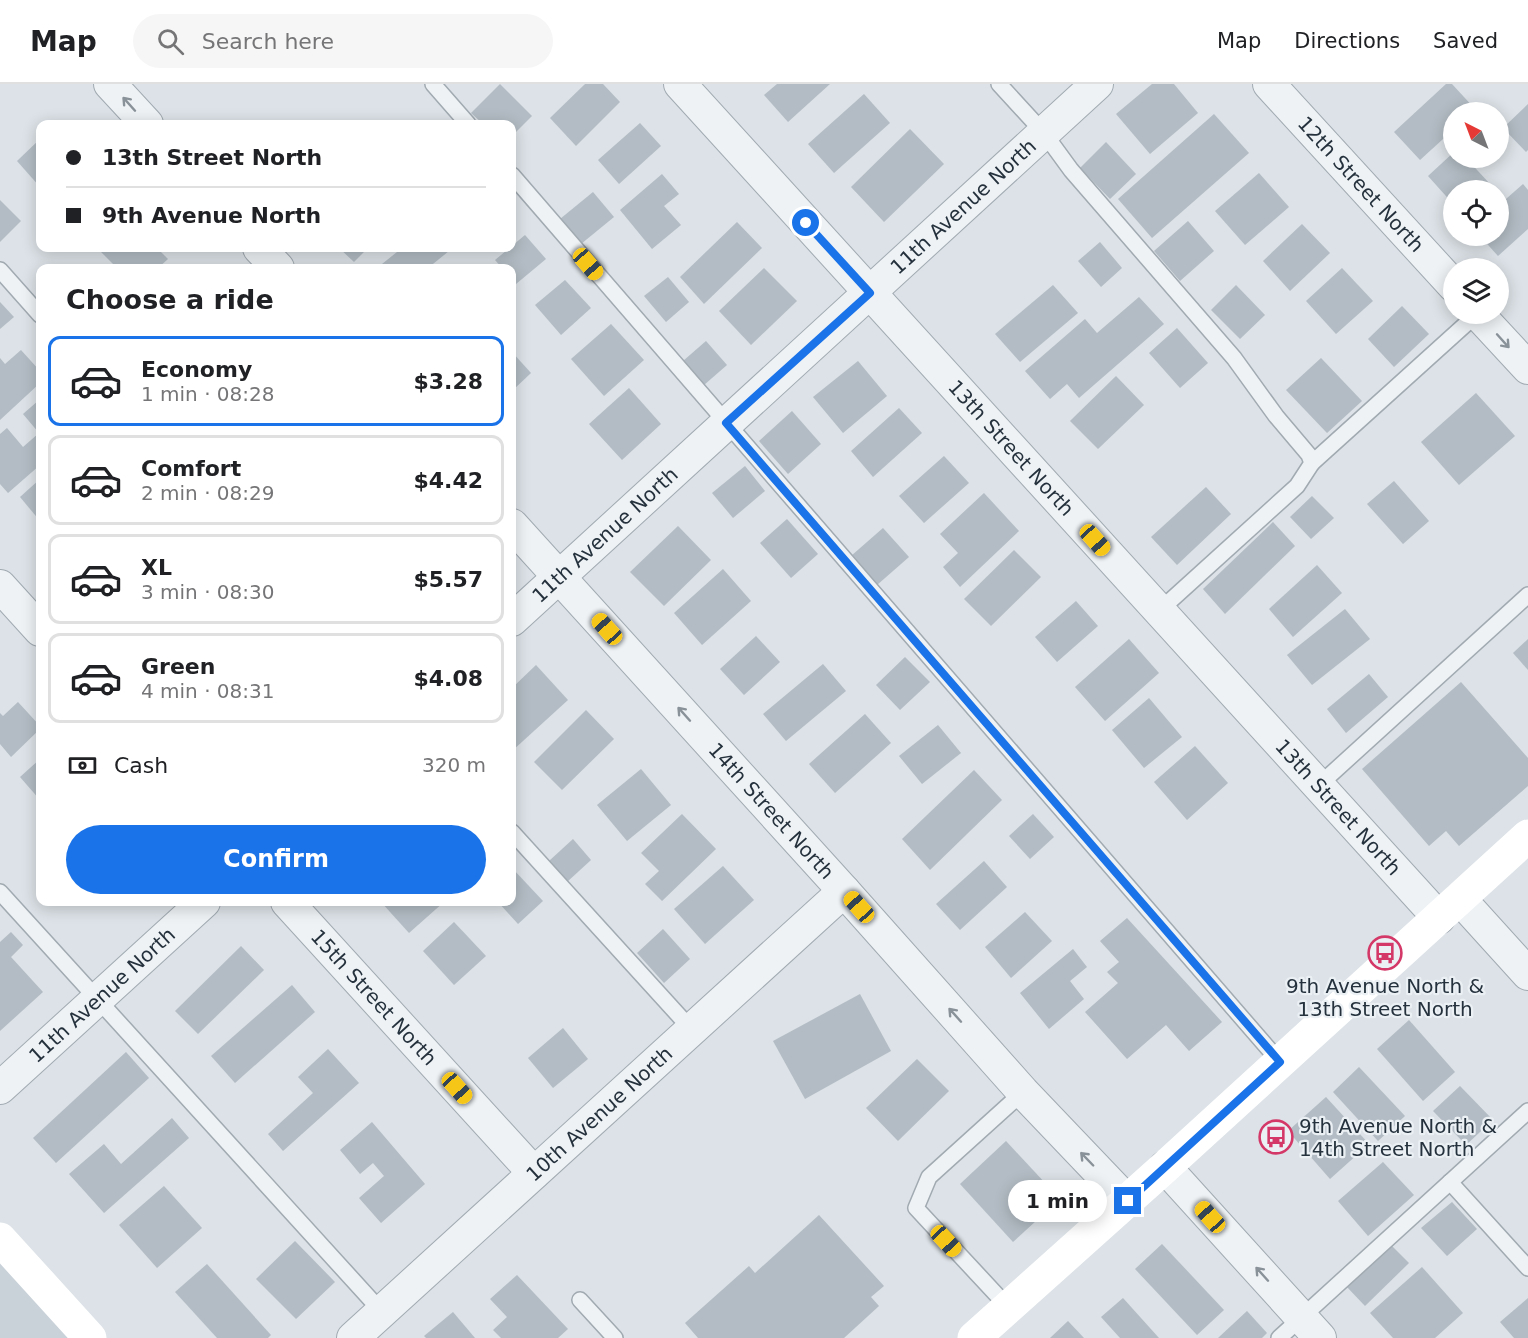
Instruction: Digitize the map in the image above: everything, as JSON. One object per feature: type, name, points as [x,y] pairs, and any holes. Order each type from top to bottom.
[{"type":"street","points":[[110,84],[143,120]]},
{"type":"street","name":"13th Street North","points":[[680,84],[1318,786],[1449,908],[1528,974]]},
{"type":"street","name":"11th Avenue North","points":[[516,616],[1097,84]]},
{"type":"street","name":"12th Street North","points":[[1269,84],[1443,274]]},
{"type":"street","points":[[263,252],[274,264]]},
{"type":"street","points":[[1487,324],[1528,368]]},
{"type":"street","name":"14th Street North","points":[[516,529],[1023,1092],[1128,1201]]},
{"type":"street","points":[[0,586],[36,626]]},
{"type":"street","points":[[974,1338],[1007,1306],[1128,1201],[1528,836]]},
{"type":"street","name":"10th Avenue North","points":[[354,1338],[844,891]]},
{"type":"street","name":"11th Avenue North","points":[[0,1088],[200,906]]},
{"type":"street","name":"15th Street North","points":[[291,906],[534,1173]]},
{"type":"street","points":[[1165,1167],[1311,1328]]},
{"type":"street","points":[[0,1239],[90,1338]]},
{"type":"lane","points":[[433,84],[464,120]]},
{"type":"lane","points":[[999,84],[1044,133],[1071,170],[1234,358],[1276,416],[1309,455],[1312,463]]},
{"type":"lane","points":[[516,180],[1280,1062]]},
{"type":"lane","points":[[0,270],[36,310]]},
{"type":"lane","points":[[1159,610],[1297,486],[1312,463],[1467,324]]},
{"type":"lane","points":[[1318,786],[1528,595]]},
{"type":"lane","points":[[516,836],[692,1030]]},
{"type":"lane","points":[[0,892],[382,1312]]},
{"type":"lane","points":[[1007,1306],[916,1208],[929,1177],[1023,1092]]},
{"type":"lane","points":[[1279,1338],[1311,1328],[1450,1182],[1528,1111]]},
{"type":"lane","points":[[1450,1182],[1528,1268]]},
{"type":"lane","points":[[580,1300],[615,1338]]},
{"type":"shaded area","points":[[0,1261],[70,1338],[0,1338]]},
{"type":"building","points":[[500,84],[532,116],[516,132],[516,120],[479,120],[471,113]]},
{"type":"building","points":[[585,84],[603,84],[620,102],[576,146],[550,118]]},
{"type":"building","points":[[777,84],[830,84],[788,122],[764,95]]},
{"type":"building","points":[[1152,84],[1174,84],[1198,113],[1150,154],[1116,114]]},
{"type":"building","points":[[1446,84],[1452,84],[1469,102],[1443,102],[1443,139],[1420,160],[1394,132]]},
{"type":"building","points":[[864,94],[890,123],[834,173],[808,144]]},
{"type":"building","points":[[1528,104],[1528,150],[1526,152],[1509,134],[1509,122]]},
{"type":"building","points":[[1214,114],[1249,153],[1152,238],[1118,199]]},
{"type":"building","points":[[640,123],[661,146],[619,184],[598,160]]},
{"type":"building","points":[[910,129],[944,164],[884,222],[851,187]]},
{"type":"building","points":[[1106,142],[1136,174],[1110,199],[1080,168]]},
{"type":"building","points":[[36,143],[36,182],[17,161]]},
{"type":"building","points":[[1443,162],[1443,168],[1475,168],[1486,180],[1443,180],[1443,193],[1428,176]]},
{"type":"building","points":[[1259,173],[1289,207],[1245,245],[1215,211]]},
{"type":"building","points":[[662,174],[679,194],[664,206],[681,225],[652,249],[620,210]]},
{"type":"building","points":[[1523,184],[1528,190],[1528,229],[1498,256],[1489,246],[1509,246],[1509,196]]},
{"type":"building","points":[[593,192],[614,217],[581,244],[560,219]]},
{"type":"building","points":[[0,200],[21,221],[0,242]]},
{"type":"building","points":[[1188,221],[1214,251],[1180,281],[1154,251]]},
{"type":"building","points":[[737,222],[762,248],[704,304],[680,277]]},
{"type":"building","points":[[1302,224],[1330,253],[1290,291],[1263,261]]},
{"type":"building","points":[[525,235],[546,259],[516,284],[516,264],[498,264],[495,260],[505,252],[516,252],[516,242]]},
{"type":"building","points":[[1100,242],[1122,268],[1101,287],[1078,261]]},
{"type":"building","points":[[101,252],[161,252],[168,259],[162,264],[113,264]]},
{"type":"building","points":[[343,252],[364,252],[354,262]]},
{"type":"building","points":[[397,252],[448,252],[433,264],[382,264]]},
{"type":"building","points":[[764,268],[797,301],[751,345],[719,311]]},
{"type":"building","points":[[1342,268],[1373,301],[1336,334],[1306,301]]},
{"type":"building","points":[[668,277],[689,302],[666,322],[644,296]]},
{"type":"building","points":[[565,280],[591,308],[561,335],[535,305]]},
{"type":"building","points":[[1053,285],[1078,313],[1020,362],[995,334]]},
{"type":"building","points":[[1236,285],[1265,315],[1240,339],[1211,310]]},
{"type":"building","points":[[1139,297],[1164,324],[1079,398],[1067,384],[1050,399],[1025,371],[1085,319],[1097,333]]},
{"type":"building","points":[[0,302],[14,317],[0,329]]},
{"type":"building","points":[[1402,306],[1429,334],[1394,367],[1368,339]]},
{"type":"building","points":[[611,324],[644,360],[604,396],[571,359]]},
{"type":"building","points":[[1177,328],[1208,363],[1180,388],[1149,353]]},
{"type":"building","points":[[706,341],[727,365],[704,385],[683,361]]},
{"type":"building","points":[[21,350],[36,367],[36,387],[0,420],[0,358],[5,364]]},
{"type":"building","points":[[516,356],[531,373],[516,387]]},
{"type":"building","points":[[1321,358],[1362,401],[1327,433],[1286,390]]},
{"type":"building","points":[[858,361],[887,396],[843,433],[813,397]]},
{"type":"building","points":[[1116,376],[1144,405],[1098,449],[1070,421]]},
{"type":"building","points":[[629,388],[661,424],[622,460],[589,424]]},
{"type":"building","points":[[1476,393],[1515,436],[1459,485],[1421,442]]},
{"type":"building","points":[[36,403],[36,429],[23,414]]},
{"type":"building","points":[[899,408],[922,433],[873,477],[851,451]]},
{"type":"building","points":[[792,411],[821,444],[788,474],[759,441]]},
{"type":"building","points":[[7,428],[23,447],[36,436],[36,468],[8,493],[0,484],[0,434]]},
{"type":"building","points":[[944,456],[969,483],[924,523],[899,496]]},
{"type":"building","points":[[745,466],[765,491],[733,518],[712,493]]},
{"type":"building","points":[[1394,481],[1429,521],[1403,544],[1367,504]]},
{"type":"building","points":[[36,483],[36,516],[20,497]]},
{"type":"building","points":[[1206,487],[1231,514],[1177,565],[1151,537]]},
{"type":"building","points":[[984,493],[1019,531],[960,587],[943,567],[958,553],[940,534]]},
{"type":"building","points":[[1312,496],[1334,518],[1311,539],[1290,517]]},
{"type":"building","points":[[787,519],[818,554],[791,578],[760,543]]},
{"type":"building","points":[[1273,522],[1295,546],[1225,614],[1203,589]]},
{"type":"building","points":[[678,526],[711,560],[664,606],[630,572]]},
{"type":"building","points":[[883,528],[909,557],[877,585],[851,556]]},
{"type":"building","points":[[1014,550],[1041,577],[991,626],[964,599]]},
{"type":"building","points":[[1317,565],[1342,593],[1293,637],[1269,609]]},
{"type":"building","points":[[723,569],[751,601],[702,645],[674,613]]},
{"type":"building","points":[[1076,601],[1098,626],[1057,662],[1035,637]]},
{"type":"building","points":[[1345,609],[1370,639],[1312,685],[1287,655]]},
{"type":"building","points":[[756,636],[780,662],[744,695],[720,669]]},
{"type":"building","points":[[1129,639],[1159,673],[1105,721],[1075,687]]},
{"type":"building","points":[[1528,639],[1528,670],[1513,653]]},
{"type":"building","points":[[905,657],[930,682],[900,710],[876,685]]},
{"type":"building","points":[[823,664],[846,691],[786,741],[763,714]]},
{"type":"building","points":[[536,665],[568,700],[516,747],[516,684]]},
{"type":"building","points":[[1369,674],[1388,697],[1346,733],[1327,709]]},
{"type":"building","points":[[1461,682],[1528,758],[1528,786],[1459,846],[1446,831],[1429,846],[1362,769]]},
{"type":"building","points":[[1149,698],[1182,737],[1144,768],[1112,730]]},
{"type":"building","points":[[18,702],[36,722],[36,733],[11,757],[0,744],[0,713],[3,716]]},
{"type":"building","points":[[586,710],[614,739],[562,790],[534,762]]},
{"type":"building","points":[[865,714],[891,743],[835,793],[809,764]]},
{"type":"building","points":[[938,725],[961,753],[922,784],[899,756]]},
{"type":"building","points":[[1195,746],[1228,783],[1187,820],[1154,782]]},
{"type":"building","points":[[36,763],[36,795],[20,777]]},
{"type":"building","points":[[641,769],[671,805],[627,841],[597,805]]},
{"type":"building","points":[[974,770],[1002,800],[930,870],[902,839]]},
{"type":"building","points":[[682,814],[716,849],[662,901],[645,884],[659,871],[641,853]]},
{"type":"building","points":[[1033,814],[1054,837],[1030,859],[1009,836]]},
{"type":"building","points":[[573,839],[591,860],[567,882],[549,861]]},
{"type":"building","points":[[984,861],[1007,887],[960,930],[936,904]]},
{"type":"building","points":[[723,866],[754,900],[705,944],[674,909]]},
{"type":"building","points":[[516,872],[543,901],[518,924],[502,906],[516,906]]},
{"type":"building","points":[[385,906],[439,906],[409,933]]},
{"type":"building","points":[[1025,912],[1052,941],[1011,978],[985,947]]},
{"type":"building","points":[[1127,918],[1222,1022],[1189,1051],[1166,1025],[1127,1059],[1085,1012],[1118,983],[1107,972],[1119,962],[1100,941]]},
{"type":"building","points":[[454,922],[486,956],[454,985],[423,951]]},
{"type":"building","points":[[663,929],[690,959],[664,983],[637,953]]},
{"type":"building","points":[[11,932],[23,945],[11,957],[43,992],[0,1031],[0,942]]},
{"type":"building","points":[[241,946],[264,970],[198,1034],[175,1011]]},
{"type":"building","points":[[1073,949],[1087,967],[1070,981],[1084,999],[1049,1029],[1020,993]]},
{"type":"building","points":[[292,985],[315,1012],[235,1083],[211,1056]]},
{"type":"building","points":[[860,994],[891,1051],[805,1099],[773,1041]]},
{"type":"building","points":[[1409,1020],[1455,1072],[1423,1101],[1377,1049]]},
{"type":"building","points":[[563,1028],[588,1059],[553,1088],[528,1058]]},
{"type":"building","points":[[328,1049],[359,1083],[283,1151],[268,1134],[313,1093],[298,1077]]},
{"type":"building","points":[[126,1052],[149,1078],[56,1163],[33,1138]]},
{"type":"building","points":[[917,1059],[949,1091],[898,1141],[866,1108]]},
{"type":"building","points":[[1359,1067],[1405,1116],[1378,1141],[1333,1092]]},
{"type":"building","points":[[1460,1086],[1493,1120],[1466,1145],[1433,1111]]},
{"type":"building","points":[[1326,1097],[1369,1144],[1330,1179],[1288,1131]]},
{"type":"building","points":[[172,1118],[189,1138],[104,1213],[69,1174],[104,1144],[121,1164]]},
{"type":"building","points":[[372,1122],[425,1184],[381,1223],[359,1198],[384,1176],[373,1163],[360,1174],[340,1150]]},
{"type":"building","points":[[1006,1141],[1060,1199],[1013,1242],[960,1184]]},
{"type":"building","points":[[1383,1162],[1414,1195],[1368,1236],[1338,1201]]},
{"type":"building","points":[[164,1186],[202,1228],[157,1268],[119,1225]]},
{"type":"building","points":[[1452,1202],[1477,1229],[1447,1256],[1421,1228]]},
{"type":"building","points":[[819,1215],[884,1286],[871,1297],[879,1306],[844,1338],[698,1338],[685,1323],[749,1266],[755,1273]]},
{"type":"building","points":[[295,1241],[335,1282],[296,1319],[256,1279]]},
{"type":"building","points":[[1162,1244],[1224,1310],[1197,1335],[1135,1269]]},
{"type":"building","points":[[1390,1244],[1409,1263],[1365,1306],[1346,1286]]},
{"type":"building","points":[[207,1264],[271,1335],[268,1338],[217,1338],[175,1292]]},
{"type":"building","points":[[1422,1267],[1463,1313],[1435,1338],[1393,1338],[1370,1313]]},
{"type":"building","points":[[517,1275],[568,1329],[558,1338],[501,1338],[493,1330],[507,1317],[490,1299]]},
{"type":"building","points":[[1123,1298],[1159,1338],[1120,1338],[1101,1317]]},
{"type":"building","points":[[1528,1298],[1528,1338],[1514,1338],[1500,1322]]},
{"type":"building","points":[[1247,1311],[1267,1333],[1262,1338],[1218,1338]]},
{"type":"building","points":[[453,1312],[475,1338],[426,1338],[424,1336]]},
{"type":"building","points":[[1068,1321],[1084,1338],[1050,1338]]},
{"type":"place","name":"9th Avenue North & 13th Street North","points":[[1385,953]]},
{"type":"place","name":"9th Avenue North & 14th Street North","points":[[1276,1137]]},
{"type":"route","points":[[806,223],[870,293],[726,423],[1280,1062],[1128,1201]]}]
